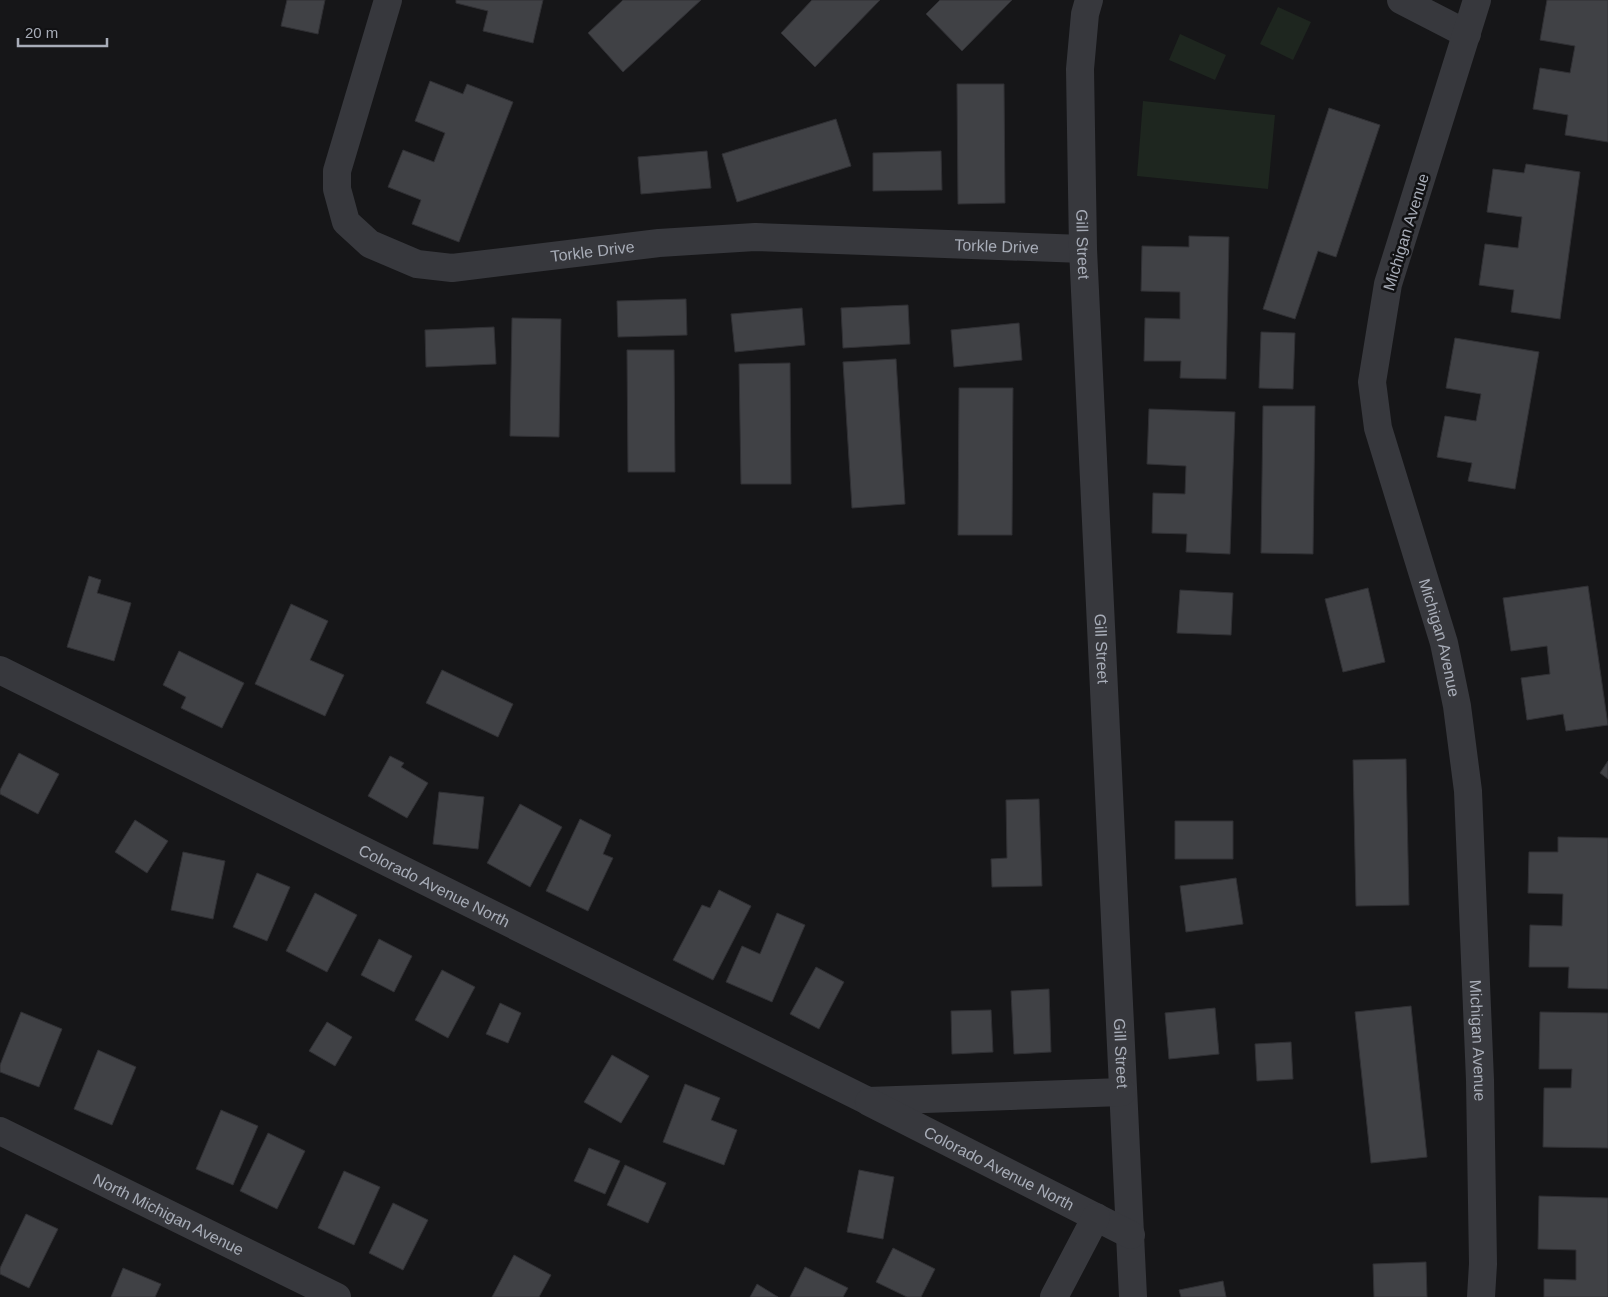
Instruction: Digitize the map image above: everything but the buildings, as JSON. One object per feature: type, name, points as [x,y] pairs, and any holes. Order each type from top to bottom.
[{"type":"street","name":"Torkle Drive","points":[[388,0],[337,171],[337,189],[346,222],[370,244],[417,264],[452,268],[659,243],[755,238],[1083,249]]},
{"type":"street","name":"Gill Street","points":[[1089,0],[1085,14],[1080,69],[1083,249],[1133,1297]]},
{"type":"street","points":[[1400,0],[1467,34]]},
{"type":"street","name":"Michigan Avenue","points":[[1477,0],[1388,284],[1372,382],[1378,428],[1444,643],[1457,706],[1468,791],[1480,1080],[1483,1264],[1481,1297]]},
{"type":"street","name":"Colorado Avenue North","points":[[0,670],[868,1101],[1131,1235]]},
{"type":"street","name":"Colorado Avenue North","points":[[868,1101],[1122,1092]]},
{"type":"street","name":"North Michigan Avenue","points":[[0,1131],[337,1297]]},
{"type":"street","points":[[1054,1297],[1096,1217]]},
{"type":"shaded area","points":[[1278,7],[1311,22],[1293,60],[1260,44]]},
{"type":"shaded area","points":[[1180,34],[1226,55],[1215,80],[1169,60]]},
{"type":"shaded area","points":[[1143,101],[1275,115],[1268,189],[1137,176]]}]
